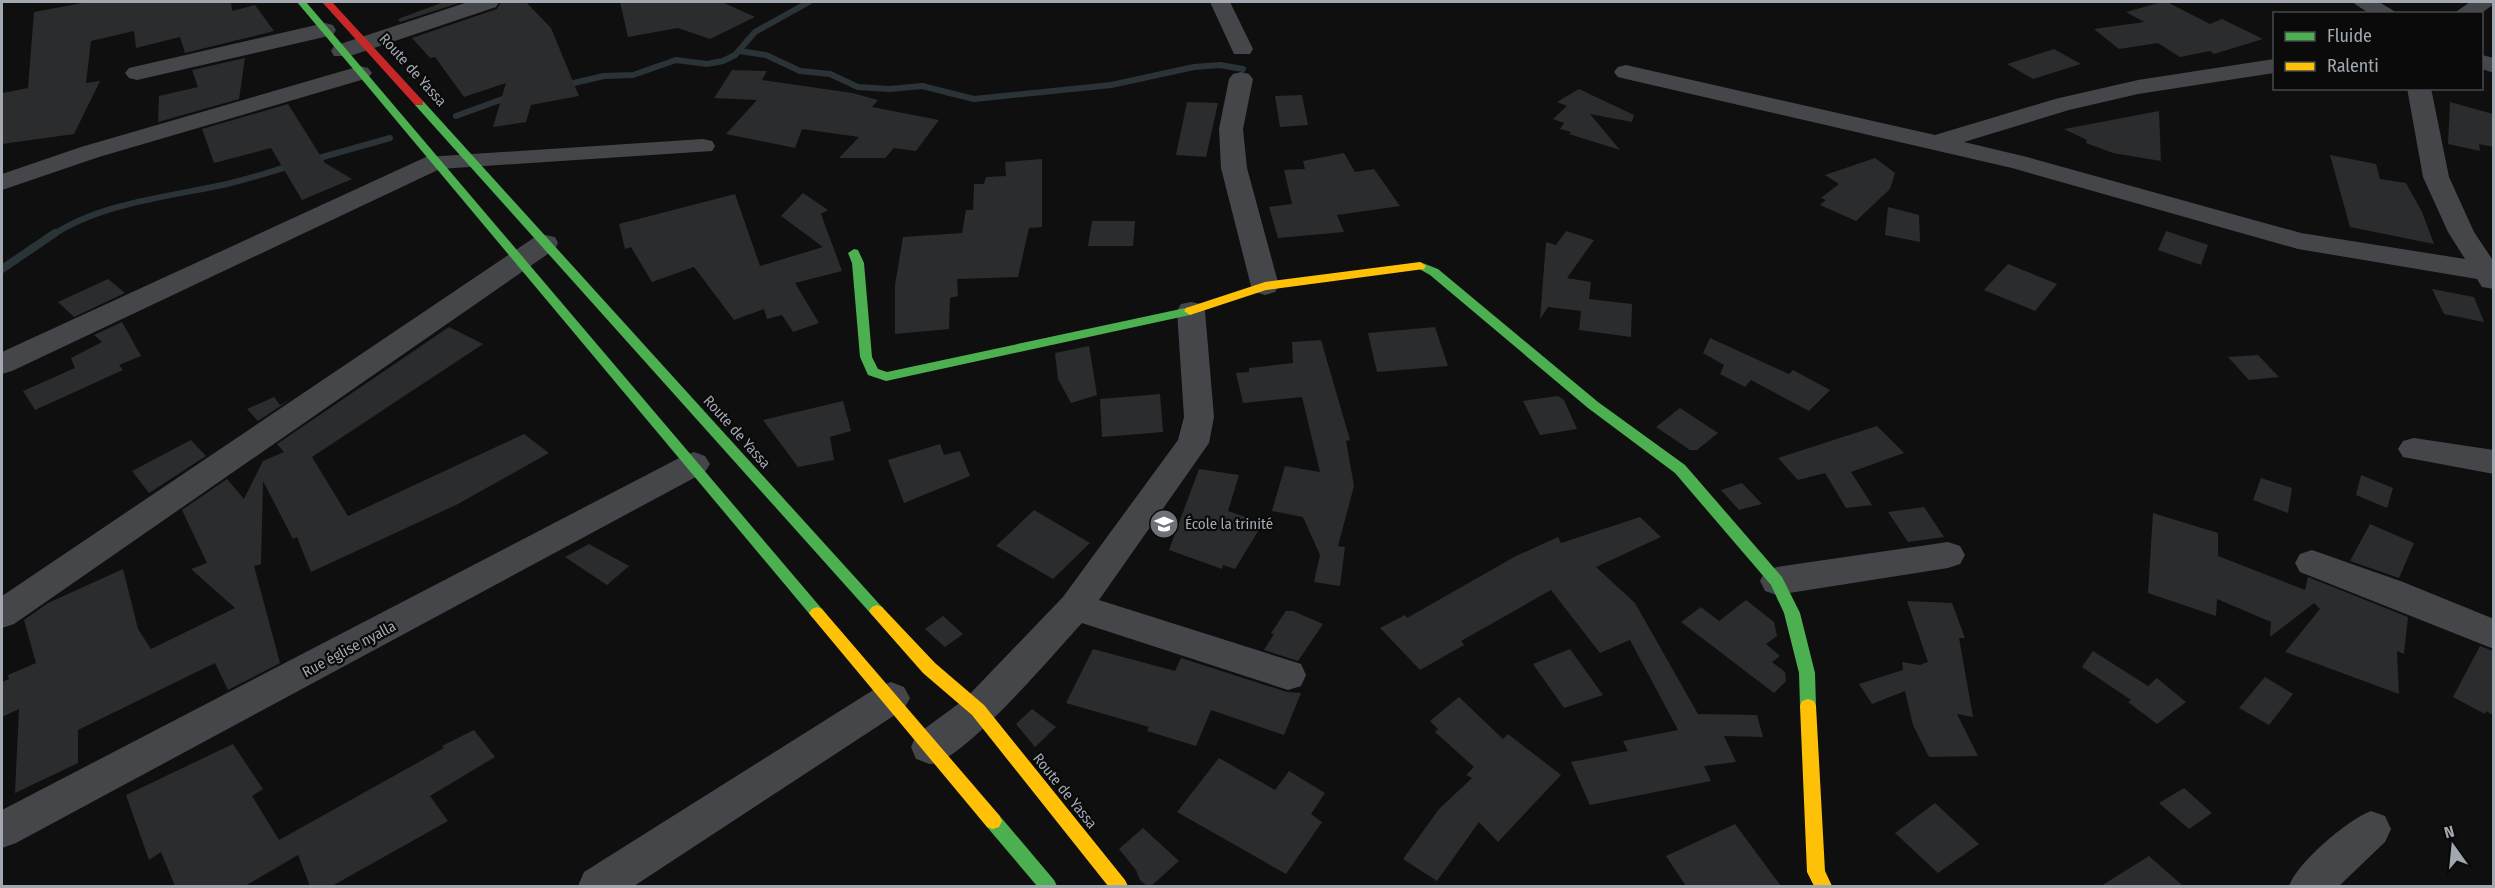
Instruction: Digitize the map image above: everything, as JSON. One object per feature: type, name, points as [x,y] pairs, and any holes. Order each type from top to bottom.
[{"type":"main road","name":"Route de Yassa","points":[[301,2],[435,162],[533,251],[929,668],[978,710],[1119,886]]},
{"type":"main road","name":"Route de Yassa","points":[[327,2],[472,159],[533,251],[694,464],[1048,886]]},
{"type":"main road","points":[[854,253],[858,264],[866,357],[873,372],[886,377],[1191,311],[1265,286],[1420,266],[1434,272],[1593,405],[1680,469],[1777,581],[1792,613],[1807,673],[1816,872],[1823,886]]},
{"type":"street","points":[[342,51],[488,2]]},
{"type":"street","points":[[1220,2],[1242,48]]},
{"type":"street","points":[[2363,2],[2384,12]]},
{"type":"street","points":[[2467,12],[2484,2]]},
{"type":"street","points":[[137,73],[325,30]]},
{"type":"street","points":[[1935,143],[1993,124],[2106,94],[2273,66]]},
{"type":"street","points":[[1626,72],[2018,162],[2298,241],[2490,276]]},
{"type":"street","points":[[2,182],[90,152],[360,73]]},
{"type":"street","points":[[1241,79],[1231,129],[1234,168],[1265,286]]},
{"type":"street","points":[[2419,90],[2436,177],[2490,276]]},
{"type":"street","points":[[2,364],[435,162],[704,146]]},
{"type":"street","points":[[2,614],[533,251]]},
{"type":"street","points":[[930,747],[978,710],[1075,607],[1193,443],[1198,417],[1191,311]]},
{"type":"street","points":[[2414,449],[2493,462]]},
{"type":"street","name":"Rue église nyalla","points":[[2,830],[694,464]]},
{"type":"street","points":[[1777,581],[1948,555]]},
{"type":"street","points":[[2312,563],[2391,592],[2493,635]]},
{"type":"street","points":[[1075,607],[1288,675]]},
{"type":"street","points":[[599,886],[891,698]]},
{"type":"street","points":[[2310,886],[2371,829]]},
{"type":"building","points":[[88,2],[231,2],[232,11],[255,5],[274,31],[185,53],[180,37],[136,48],[134,31],[91,41],[86,83],[100,81],[74,134],[2,144],[3,93],[28,88],[34,12]]},
{"type":"building","points":[[444,2],[462,2],[400,22],[398,19]]},
{"type":"building","points":[[501,2],[526,2],[551,28],[579,96],[531,105],[526,122],[493,127],[506,83],[464,97],[435,57],[430,58],[412,38],[497,9]]},
{"type":"building","points":[[620,2],[722,2],[755,17],[710,39],[678,28],[628,37]]},
{"type":"building","points":[[2167,2],[2210,24],[2222,19],[2263,39],[2214,54],[2210,51],[2180,57],[2158,43],[2119,49],[2094,29],[2144,22],[2126,12]]},
{"type":"building","points":[[2054,49],[2081,64],[2033,79],[2007,64]]},
{"type":"building","points":[[245,58],[239,99],[158,122],[159,96],[198,87],[192,70]]},
{"type":"building","points":[[732,70],[767,71],[762,80],[852,93],[878,100],[872,107],[939,120],[916,151],[894,148],[885,158],[839,158],[859,137],[802,129],[795,148],[726,134],[757,100],[714,98]]},
{"type":"building","points":[[1579,89],[1634,115],[1632,122],[1590,114],[1620,150],[1569,134],[1571,132],[1560,129],[1564,123],[1553,119],[1567,106],[1557,102]]},
{"type":"building","points":[[1302,95],[1308,125],[1280,127],[1275,96]]},
{"type":"building","points":[[1187,102],[1218,103],[1206,157],[1176,155]]},
{"type":"building","points":[[2450,102],[2493,114],[2493,147],[2479,144],[2480,151],[2448,144]]},
{"type":"building","points":[[288,104],[325,163],[352,179],[302,200],[271,148],[214,163],[202,129]]},
{"type":"building","points":[[2159,111],[2161,161],[2113,153],[2086,143],[2087,140],[2064,129]]},
{"type":"building","points":[[1344,153],[1355,172],[1374,169],[1400,206],[1337,215],[1344,232],[1278,238],[1269,207],[1292,204],[1284,170],[1305,169],[1303,161]]},
{"type":"building","points":[[2330,155],[2376,164],[2380,179],[2406,183],[2422,212],[2434,244],[2350,227]]},
{"type":"building","points":[[1875,158],[1895,173],[1890,189],[1856,221],[1820,205],[1826,200],[1821,198],[1839,184],[1825,175]]},
{"type":"building","points":[[1042,159],[1042,227],[1029,228],[1018,277],[957,279],[958,296],[950,298],[949,329],[895,334],[895,285],[903,237],[962,233],[966,210],[973,210],[974,184],[984,184],[986,177],[1006,176],[1005,162]]},
{"type":"building","points":[[803,193],[828,210],[821,214],[842,271],[795,283],[819,323],[793,332],[782,315],[767,319],[764,309],[734,320],[694,267],[652,282],[631,247],[625,249],[619,224],[735,194],[760,266],[823,247],[781,216]]},
{"type":"building","points":[[1888,207],[1919,215],[1920,242],[1885,235]]},
{"type":"building","points":[[1092,221],[1135,221],[1133,246],[1088,246]]},
{"type":"building","points":[[1566,231],[1594,240],[1567,278],[1591,282],[1589,299],[1632,304],[1631,337],[1579,330],[1581,311],[1548,307],[1540,319],[1546,242],[1556,245]]},
{"type":"building","points":[[2166,231],[2208,245],[2201,265],[2158,250]]},
{"type":"building","points":[[2008,264],[2057,284],[2035,311],[1984,290]]},
{"type":"building","points":[[108,279],[125,293],[74,317],[58,302]]},
{"type":"building","points":[[2432,289],[2474,297],[2484,322],[2444,314]]},
{"type":"building","points":[[122,322],[141,356],[119,365],[123,370],[35,410],[23,391],[75,368],[71,358],[102,342],[94,335]]},
{"type":"building","points":[[449,327],[483,344],[312,457],[348,516],[524,434],[549,453],[458,504],[311,572],[297,537],[293,539],[263,481],[261,564],[254,566],[280,663],[228,690],[215,663],[78,730],[78,763],[15,793],[19,709],[2,717],[2,682],[9,679],[8,675],[36,663],[24,620],[48,603],[123,569],[138,629],[151,649],[235,608],[191,569],[207,563],[182,510],[227,479],[244,499],[263,461],[284,452],[277,444]]},
{"type":"building","points":[[1435,327],[1448,366],[1377,372],[1368,333]]},
{"type":"building","points":[[1710,338],[1789,374],[1793,370],[1830,390],[1809,411],[1751,380],[1745,387],[1720,374],[1724,365],[1703,353]]},
{"type":"building","points":[[1321,340],[1350,440],[1346,441],[1354,486],[1338,546],[1345,547],[1340,586],[1314,582],[1320,555],[1303,517],[1272,511],[1285,466],[1320,472],[1302,397],[1243,403],[1236,373],[1249,372],[1249,368],[1293,363],[1292,342]]},
{"type":"building","points":[[1089,346],[1097,395],[1071,403],[1058,379],[1055,353]]},
{"type":"building","points":[[2258,355],[2279,377],[2249,380],[2228,357]]},
{"type":"building","points":[[1160,394],[1163,432],[1102,437],[1100,399]]},
{"type":"building","points":[[1558,396],[1564,400],[1577,429],[1540,435],[1523,401]]},
{"type":"building","points":[[274,397],[280,405],[291,399],[258,421],[247,409]]},
{"type":"building","points":[[843,401],[851,431],[830,437],[834,460],[798,467],[763,420]]},
{"type":"building","points":[[1680,408],[1718,433],[1697,450],[1690,450],[1656,427]]},
{"type":"building","points":[[1877,426],[1904,453],[1851,472],[1872,505],[1846,508],[1825,473],[1798,480],[1778,458]]},
{"type":"building","points":[[191,440],[206,456],[149,493],[132,471]]},
{"type":"building","points":[[940,444],[944,455],[960,451],[970,476],[904,503],[888,460]]},
{"type":"building","points":[[1199,469],[1239,475],[1228,511],[1263,523],[1235,569],[1223,565],[1222,569],[1169,550]]},
{"type":"building","points":[[2361,475],[2393,488],[2387,508],[2356,495]]},
{"type":"building","points":[[2261,478],[2292,488],[2288,513],[2253,500]]},
{"type":"building","points":[[1742,483],[1762,504],[1739,510],[1721,490]]},
{"type":"building","points":[[1924,507],[1944,537],[1908,542],[1888,512]]},
{"type":"building","points":[[1034,510],[1090,543],[1053,579],[996,546]]},
{"type":"building","points":[[2153,513],[2218,533],[2218,556],[2305,590],[2308,577],[2408,617],[2404,654],[2397,651],[2399,694],[2285,652],[2320,609],[2314,603],[2270,637],[2271,622],[2217,599],[2216,616],[2148,593]]},
{"type":"building","points":[[1640,517],[1661,537],[1596,567],[1635,603],[1698,714],[1757,715],[1763,737],[1724,736],[1736,762],[1704,766],[1711,781],[1590,805],[1571,762],[1628,751],[1623,741],[1678,730],[1630,640],[1600,653],[1551,590],[1461,641],[1464,645],[1420,670],[1380,628],[1405,615],[1407,618],[1516,556],[1558,537],[1561,543]]},
{"type":"building","points":[[2370,524],[2414,543],[2399,578],[2350,561]]},
{"type":"building","points":[[589,544],[629,566],[607,585],[565,557]]},
{"type":"building","points":[[1746,600],[1774,622],[1777,636],[1766,644],[1780,656],[1772,662],[1785,672],[1786,681],[1774,693],[1681,622],[1701,607],[1719,621]]},
{"type":"building","points":[[1907,601],[1952,603],[1965,638],[1959,638],[1973,717],[1957,714],[1978,756],[1929,757],[1913,725],[1905,691],[1872,704],[1859,684],[1903,670],[1902,662],[1920,665],[1928,662]]},
{"type":"building","points":[[1286,611],[1293,611],[1323,624],[1298,661],[1264,650],[1274,634],[1271,633]]},
{"type":"building","points":[[943,616],[963,634],[945,647],[925,629]]},
{"type":"building","points":[[2480,646],[2493,651],[2493,715],[2486,711],[2485,714],[2453,697]]},
{"type":"building","points":[[1093,649],[1175,671],[1181,658],[1287,692],[1301,693],[1284,735],[1211,710],[1196,746],[1147,731],[1149,727],[1066,703]]},
{"type":"building","points":[[1570,649],[1603,695],[1564,708],[1533,664]]},
{"type":"building","points":[[2093,651],[2148,686],[2157,678],[2186,702],[2157,724],[2128,702],[2131,700],[2082,667]]},
{"type":"building","points":[[2265,677],[2293,694],[2269,725],[2239,708]]},
{"type":"building","points":[[1459,697],[1503,739],[1508,734],[1561,775],[1498,842],[1479,822],[1437,881],[1403,859],[1439,809],[1472,778],[1466,775],[1474,767],[1435,732],[1438,729],[1430,721]]},
{"type":"building","points":[[1032,709],[1056,727],[1035,747],[1016,724]]},
{"type":"building","points":[[474,730],[495,757],[430,796],[448,821],[332,886],[310,886],[298,855],[245,886],[175,886],[161,852],[149,860],[126,795],[233,744],[263,789],[252,796],[279,840]]},
{"type":"building","points":[[1219,758],[1275,790],[1289,771],[1325,793],[1311,814],[1322,822],[1286,874],[1177,812]]},
{"type":"building","points":[[2184,788],[2212,813],[2189,829],[2159,803]]},
{"type":"building","points":[[1935,803],[1979,844],[1938,873],[1895,833]]},
{"type":"building","points":[[1735,824],[1781,886],[1686,886],[1666,856]]},
{"type":"building","points":[[1143,828],[1179,861],[1151,886],[1147,886],[1140,880],[1136,870],[1119,849]]},
{"type":"building","points":[[2149,856],[2183,886],[2101,886]]},
{"type":"waterway","points":[[565,85],[604,76],[633,75],[676,60],[707,64],[723,61],[735,55],[755,32],[809,2]]},
{"type":"waterway","points":[[739,51],[766,55],[800,71],[830,74],[858,87],[890,89],[922,86],[974,99],[1111,85],[1194,67],[1220,65],[1243,69]]},
{"type":"waterway","points":[[456,116],[511,96]]},
{"type":"waterway","points":[[312,160],[390,138]]},
{"type":"waterway","points":[[53,235],[92,215],[114,208],[244,180],[294,165]]},
{"type":"waterway","points":[[2,269],[55,233]]},
{"type":"traffic: fast","points":[[301,2],[817,613]]},
{"type":"traffic: fast","points":[[419,103],[877,611]]},
{"type":"traffic: fast","points":[[854,253],[858,263],[866,357],[873,372],[886,377],[1190,311]]},
{"type":"traffic: fast","points":[[1420,266],[1434,272],[1593,405],[1680,469],[1777,581],[1792,613],[1807,673],[1808,706]]},
{"type":"traffic: fast","points":[[993,821],[1048,886]]},
{"type":"traffic: slow","points":[[1190,311],[1265,286],[1420,266]]},
{"type":"traffic: slow","points":[[877,611],[929,668],[978,710],[1119,886]]},
{"type":"traffic: slow","points":[[817,613],[993,821]]},
{"type":"traffic: slow","points":[[1808,706],[1816,872],[1823,886]]},
{"type":"traffic: jam","points":[[327,2],[419,103]]},
{"type":"place","name":"École la trinité","points":[[1164,524]]}]
